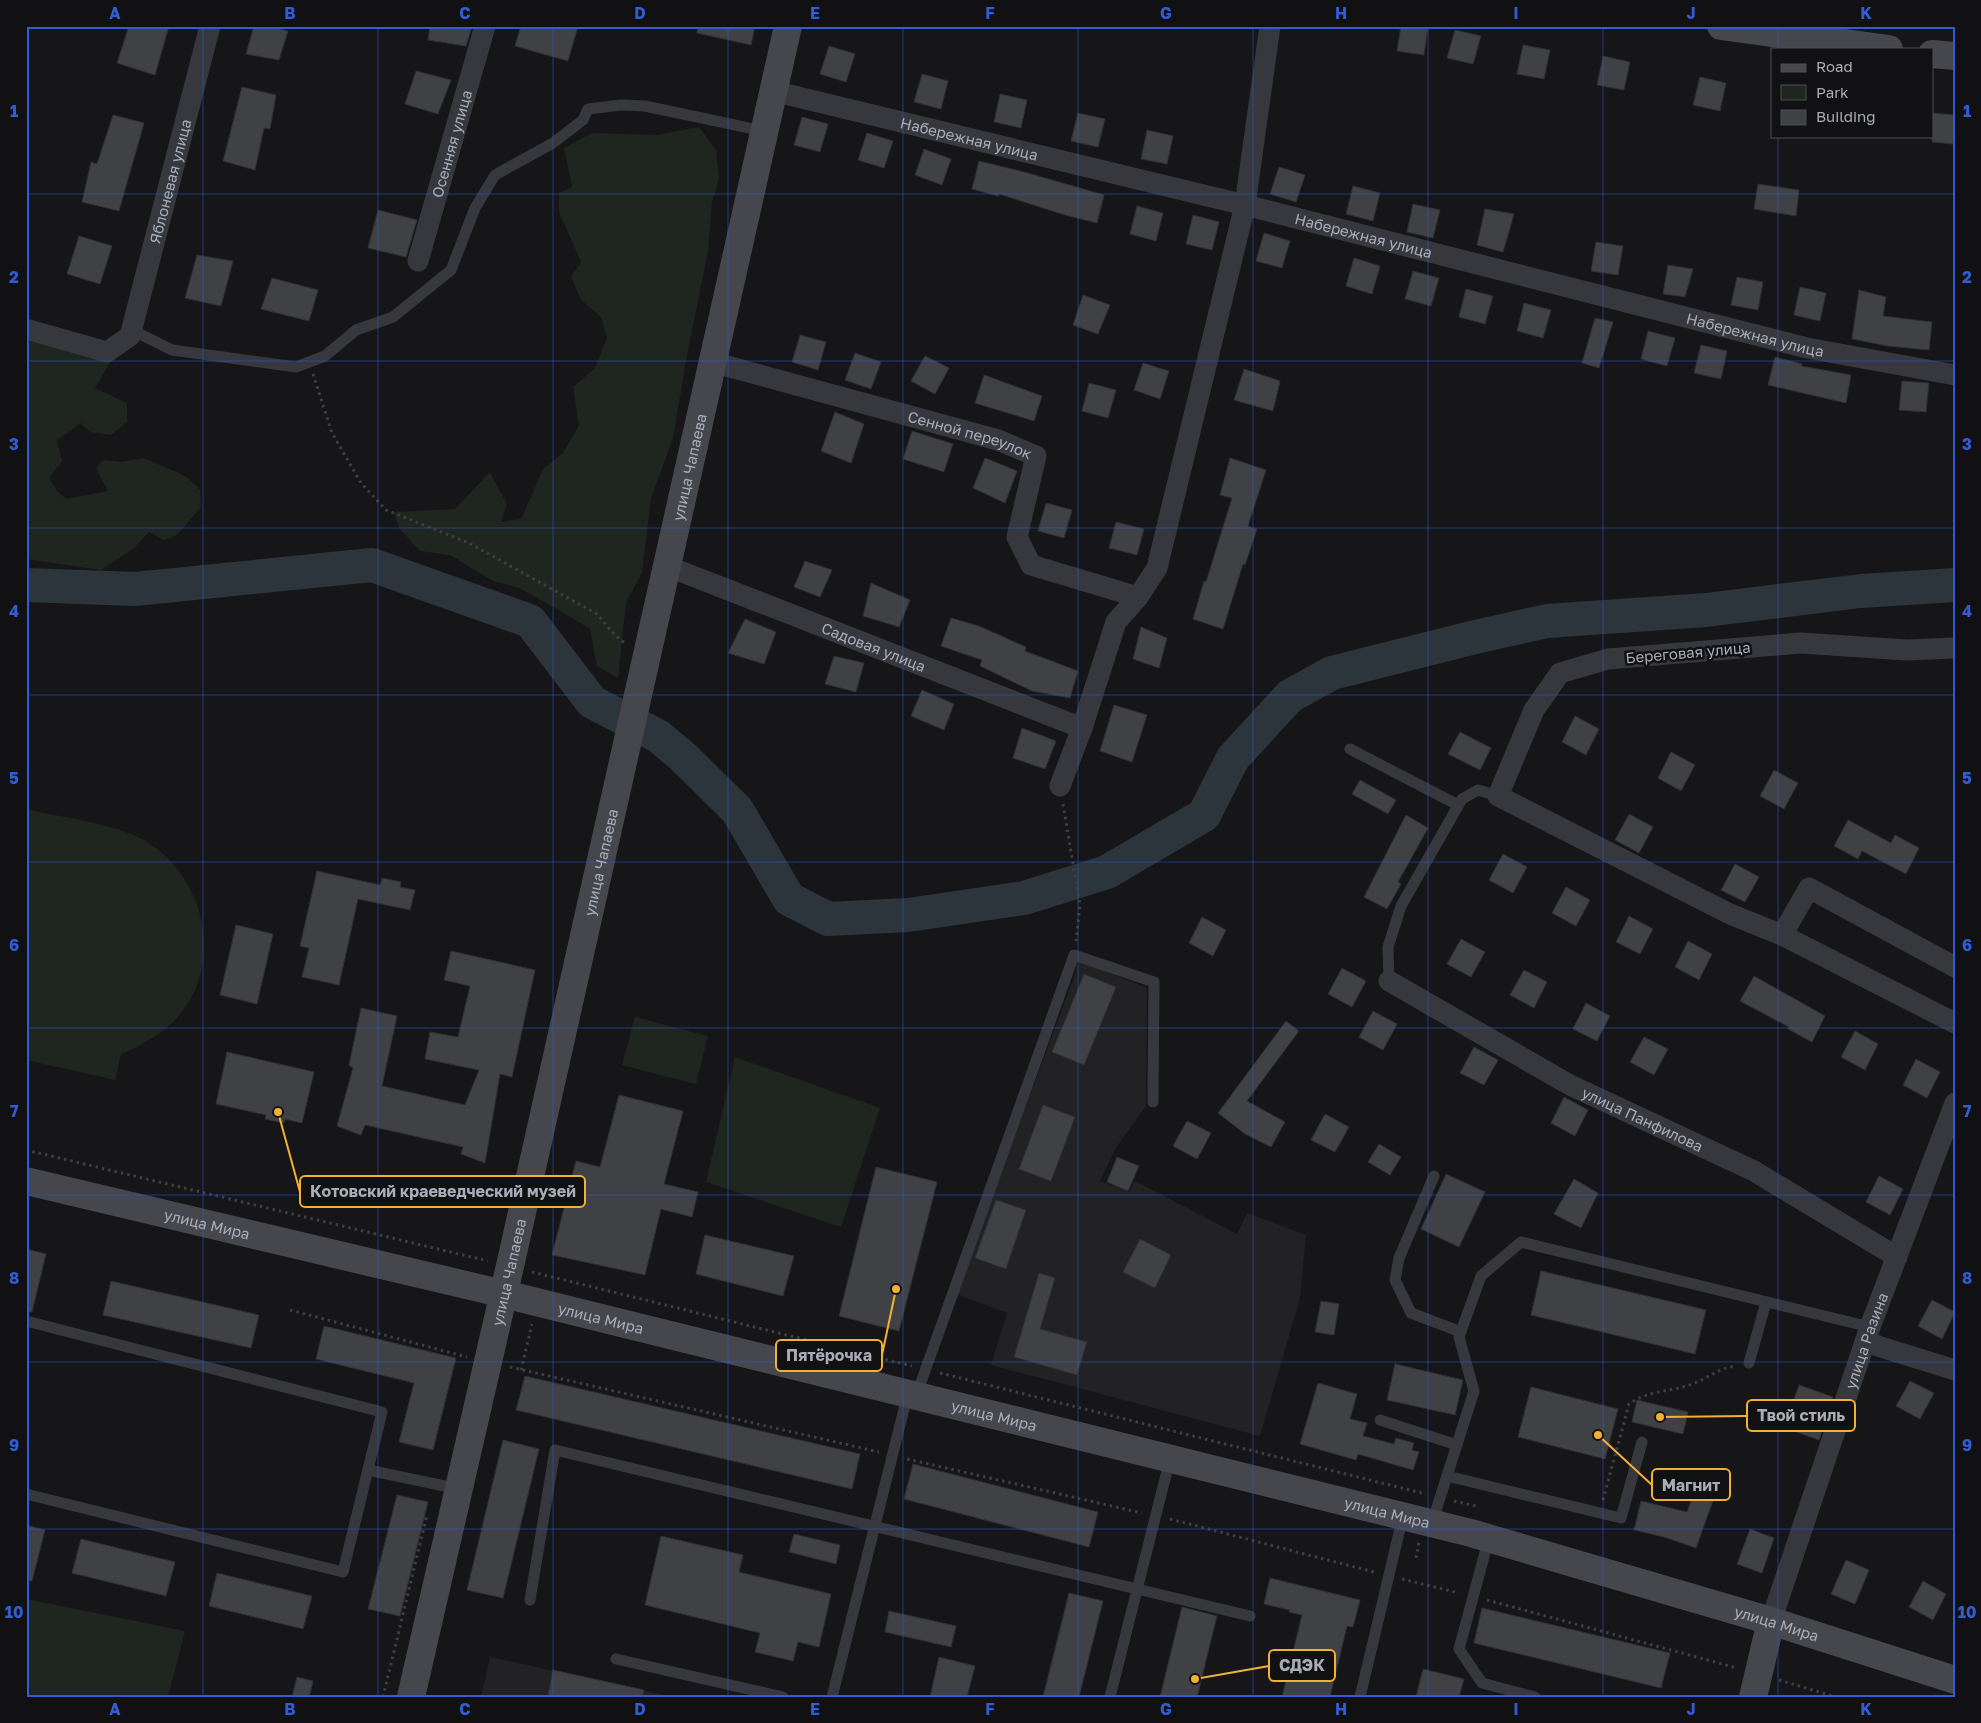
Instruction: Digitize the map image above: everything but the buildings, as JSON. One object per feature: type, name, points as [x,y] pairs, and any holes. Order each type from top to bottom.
[{"type":"street","name":"Яблоневая улица","points":[[131,333],[210,26]]},
{"type":"street","name":"Осенняя улица","points":[[418,261],[485,26]]},
{"type":"street","name":"улица Чапаева","points":[[411,1697],[504,1294],[788,26]]},
{"type":"street","points":[[1060,786],[1082,728],[1116,622],[1138,597],[1158,568],[1245,205],[1270,26]]},
{"type":"street","points":[[1721,26],[1882,48]]},
{"type":"street","points":[[1934,54],[1955,56]]},
{"type":"street","name":"Набережная улица","points":[[773,91],[1245,205],[1807,348],[1955,375]]},
{"type":"street","points":[[26,330],[107,352],[131,333]]},
{"type":"street","name":"Сенной переулок","points":[[712,362],[998,440],[1036,456],[1017,537],[1031,565],[1138,597]]},
{"type":"street","name":"Садовая улица","points":[[667,566],[1082,728]]},
{"type":"street","name":"Береговая улица","points":[[1498,796],[1534,710],[1560,673],[1608,659],[1801,643],[1907,650],[1955,648]]},
{"type":"street","points":[[1498,796],[1730,914],[1782,935],[1955,1023]]},
{"type":"street","points":[[1782,935],[1809,888],[1955,968]]},
{"type":"street","name":"улица Панфилова","points":[[1389,981],[1570,1085],[1754,1171],[1897,1257]]},
{"type":"street","name":"улица Разина","points":[[1756,1685],[1771,1621],[1868,1334],[1955,1103]]},
{"type":"street","name":"улица Мира","points":[[26,1181],[504,1294],[1432,1523],[1771,1621],[1955,1680]]},
{"type":"street","points":[[1868,1334],[1955,1370]]},
{"type":"lane","points":[[131,333],[172,350],[296,366],[309,362],[325,356],[356,330],[393,317],[451,270],[474,208],[494,174],[552,142],[583,120],[588,109],[621,105],[645,106],[764,131]]},
{"type":"lane","points":[[1350,749],[1458,805]]},
{"type":"lane","points":[[1389,981],[1388,947],[1401,906],[1458,805],[1462,799],[1478,790],[1498,796]]},
{"type":"lane","points":[[832,1697],[892,1455],[912,1394],[926,1370],[1074,955],[1154,982],[1153,1102]]},
{"type":"lane","points":[[1434,1176],[1399,1258],[1395,1280],[1411,1313],[1461,1332]]},
{"type":"lane","points":[[1432,1523],[1474,1391],[1459,1337],[1481,1276],[1521,1242],[1766,1302],[1868,1334]]},
{"type":"lane","points":[[1749,1364],[1766,1302]]},
{"type":"lane","points":[[26,1321],[382,1412],[343,1572],[26,1494]]},
{"type":"lane","points":[[1380,1420],[1457,1445]]},
{"type":"lane","points":[[1447,1476],[1621,1518],[1642,1442]]},
{"type":"lane","points":[[530,1600],[555,1450],[1250,1616]]},
{"type":"lane","points":[[1110,1697],[1170,1458]]},
{"type":"lane","points":[[368,1470],[459,1489]]},
{"type":"lane","points":[[1360,1697],[1403,1516]]},
{"type":"lane","points":[[1489,1538],[1460,1649],[1482,1683],[1535,1697]]},
{"type":"lane","points":[[616,1659],[783,1697]]},
{"type":"path","points":[[309,362],[332,433],[361,483],[386,510],[469,543],[597,614],[644,668]]},
{"type":"path","points":[[1060,786],[1080,905],[1074,955]]},
{"type":"path","points":[[26,1150],[510,1266],[1476,1506]]},
{"type":"path","points":[[290,1310],[488,1362],[1156,1516],[1473,1597],[1756,1685],[1836,1697]]},
{"type":"path","points":[[1600,1513],[1629,1404],[1639,1397],[1693,1384],[1722,1368],[1749,1364]]},
{"type":"shaded area","points":[[1080,961],[1147,988],[1146,1106],[1115,1149],[1100,1181],[1129,1192],[1135,1181],[1237,1234],[1247,1213],[1306,1235],[1300,1298],[1260,1436],[991,1365],[1007,1313],[956,1294]]},
{"type":"shaded area","points":[[490,1657],[673,1697],[481,1697]]},
{"type":"green space","points":[[699,127],[716,150],[719,179],[712,202],[708,251],[687,355],[673,438],[651,498],[642,572],[626,603],[618,678],[597,666],[590,629],[519,588],[493,581],[450,555],[420,551],[399,528],[394,512],[455,509],[490,472],[507,504],[501,522],[521,519],[543,469],[563,453],[579,425],[573,387],[595,368],[607,338],[601,317],[581,300],[571,277],[581,262],[559,212],[559,193],[572,187],[564,148],[592,133],[657,135]]},
{"type":"green space","points":[[26,339],[111,361],[95,388],[127,403],[127,422],[111,435],[90,432],[81,423],[57,440],[62,461],[49,478],[57,491],[66,499],[108,491],[96,468],[104,460],[122,462],[143,458],[181,474],[200,490],[201,507],[177,535],[164,540],[149,532],[134,548],[101,570],[26,559]]},
{"type":"green space","points":[[26,809],[103,825],[132,834],[144,840],[166,856],[183,877],[195,900],[202,925],[204,951],[200,977],[189,1001],[172,1023],[142,1044],[121,1054],[115,1080],[26,1060]]},
{"type":"green space","points":[[635,1017],[708,1036],[696,1084],[622,1065]]},
{"type":"green space","points":[[735,1057],[880,1108],[841,1227],[706,1182]]},
{"type":"green space","points":[[26,1599],[185,1631],[168,1697],[26,1697]]},
{"type":"waterway","points":[[26,585],[135,589],[372,565],[530,621],[592,702],[658,736],[682,756],[737,810],[789,899],[828,919],[908,915],[1024,898],[1107,872],[1204,815],[1233,758],[1290,696],[1332,673],[1547,621],[1706,610],[1861,591],[1955,585]]},
{"type":"place","name":"Котовский краеведческий музей","points":[[278,1112]]},
{"type":"place","name":"Пятёрочка","points":[[896,1289]]},
{"type":"place","name":"Твой стиль","points":[[1660,1417]]},
{"type":"place","name":"Магнит","points":[[1598,1435]]},
{"type":"place","name":"СДЭК","points":[[1195,1679]]}]
